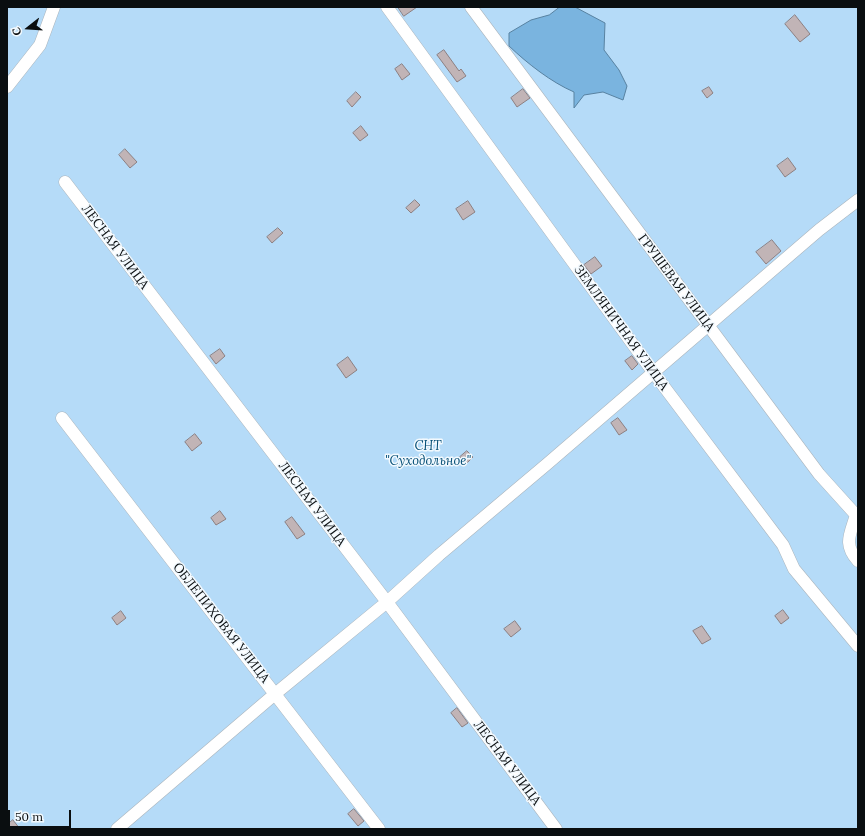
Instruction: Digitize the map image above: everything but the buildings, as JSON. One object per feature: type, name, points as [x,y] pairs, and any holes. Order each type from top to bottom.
[{"type":"street","points":[[7,87],[40,45],[54,7]]},
{"type":"street","name":"ЗЕМЛЯНИЧНАЯ УЛИЦА","points":[[387,7],[653,372],[783,545],[794,569],[858,646]]},
{"type":"street","name":"ГРУШЕВАЯ УЛИЦА","points":[[471,7],[819,474],[856,515],[848,543],[849,549],[858,561]]},
{"type":"street","name":"ЛЕСНАЯ УЛИЦА","points":[[65,182],[387,602],[556,829]]},
{"type":"street","points":[[117,829],[275,694],[387,602],[445,550],[819,230],[858,200]]},
{"type":"street","name":"ОБЛЕПИХОВАЯ УЛИЦА","points":[[62,418],[379,829]]},
{"type":"green space","name":"СНТ \"Суходольное\"","points":[[7,7],[858,7],[858,829],[7,829]]},
{"type":"shaded area","points":[[560,7],[575,7],[605,23],[604,50],[619,70],[627,86],[623,100],[603,92],[584,95],[574,108],[574,92],[540,72],[509,46],[509,33],[531,20],[549,15]]}]
